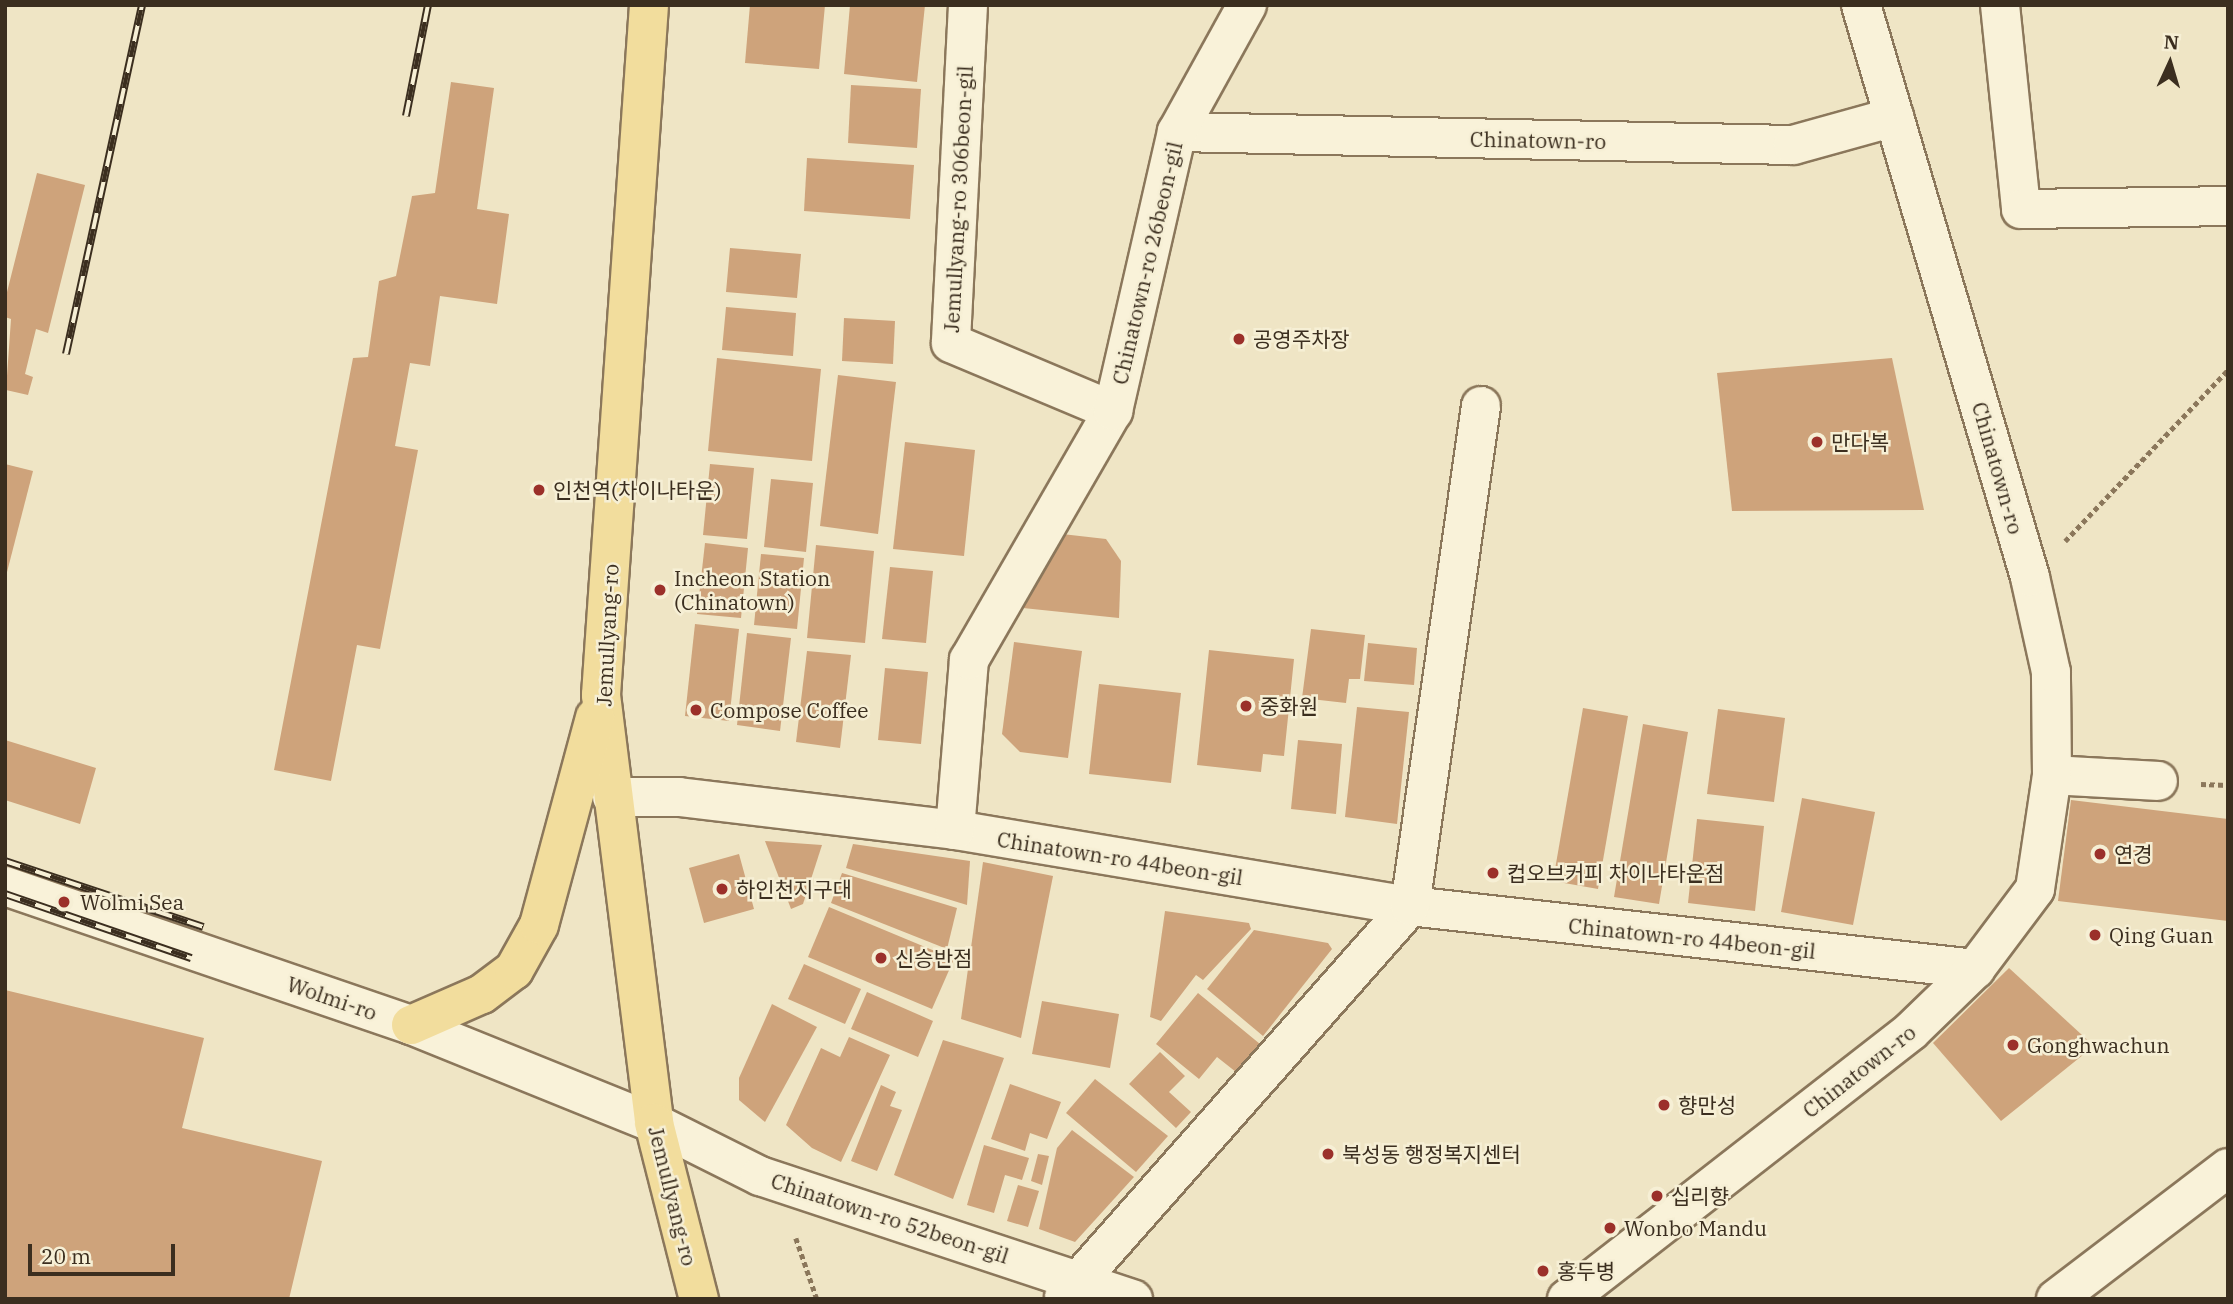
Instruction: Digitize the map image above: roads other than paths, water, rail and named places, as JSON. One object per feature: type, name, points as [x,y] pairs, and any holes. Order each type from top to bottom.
[{"type":"main road","name":"Jemullyang-ro","points":[[649,5],[601,695],[654,1123],[699,1299]]},
{"type":"main road","points":[[411,1025],[482,994],[514,970],[539,925],[601,695]]},
{"type":"street","name":"Jemullyang-ro 306beon-gil","points":[[968,5],[951,343],[1113,411]]},
{"type":"street","name":"Chinatown-ro 26beon-gil","points":[[1113,411],[1177,132],[1247,5]]},
{"type":"street","name":"Chinatown-ro","points":[[1567,1299],[1911,1031],[1975,969],[2035,889],[2052,775],[2051,672],[2030,577],[1861,5]]},
{"type":"street","points":[[2000,5],[2021,209],[2228,206]]},
{"type":"street","name":"Chinatown-ro","points":[[1177,132],[1793,145],[1894,117]]},
{"type":"street","points":[[1071,1289],[1410,906],[1480,406]]},
{"type":"street","points":[[955,830],[969,660],[1113,411]]},
{"type":"street","points":[[2052,775],[2158,781]]},
{"type":"street","name":"Chinatown-ro 44beon-gil","points":[[612,797],[679,797],[955,830],[1410,906],[1975,969]]},
{"type":"street","name":"Wolmi-ro","points":[[5,886],[411,1025],[654,1123]]},
{"type":"street","name":"Chinatown-ro 52beon-gil","points":[[654,1123],[760,1176],[1071,1289],[1133,1299]]},
{"type":"street","points":[[2056,1299],[2228,1168]]},
{"type":"railway","points":[[66,354],[142,5]]},
{"type":"railway","points":[[406,116],[428,5]]},
{"type":"railway","points":[[5,861],[203,927]]},
{"type":"railway","points":[[5,894],[191,958]]},
{"type":"place","name":"공영주차장","points":[[1239,339]]},
{"type":"place","name":"만다복","points":[[1817,442]]},
{"type":"place","name":"인천역(차이나타운)","points":[[539,490]]},
{"type":"place","name":"Incheon Station (Chinatown)","points":[[660,590]]},
{"type":"place","name":"중화원","points":[[1246,706]]},
{"type":"place","name":"Compose Coffee","points":[[696,710]]},
{"type":"place","name":"연경","points":[[2100,854]]},
{"type":"place","name":"컵오브커피 차이나타운점","points":[[1493,873]]},
{"type":"place","name":"하인천지구대","points":[[722,889]]},
{"type":"place","name":"Wolmi Sea","points":[[64,902]]},
{"type":"place","name":"Qing Guan","points":[[2095,935]]},
{"type":"place","name":"신승반점","points":[[881,958]]},
{"type":"place","name":"Gonghwachun","points":[[2013,1045]]},
{"type":"place","name":"향만성","points":[[1664,1105]]},
{"type":"place","name":"북성동 행정복지센터","points":[[1328,1154]]},
{"type":"place","name":"십리향","points":[[1657,1196]]},
{"type":"place","name":"Wonbo Mandu","points":[[1610,1228]]},
{"type":"place","name":"홍두병","points":[[1543,1271]]}]
